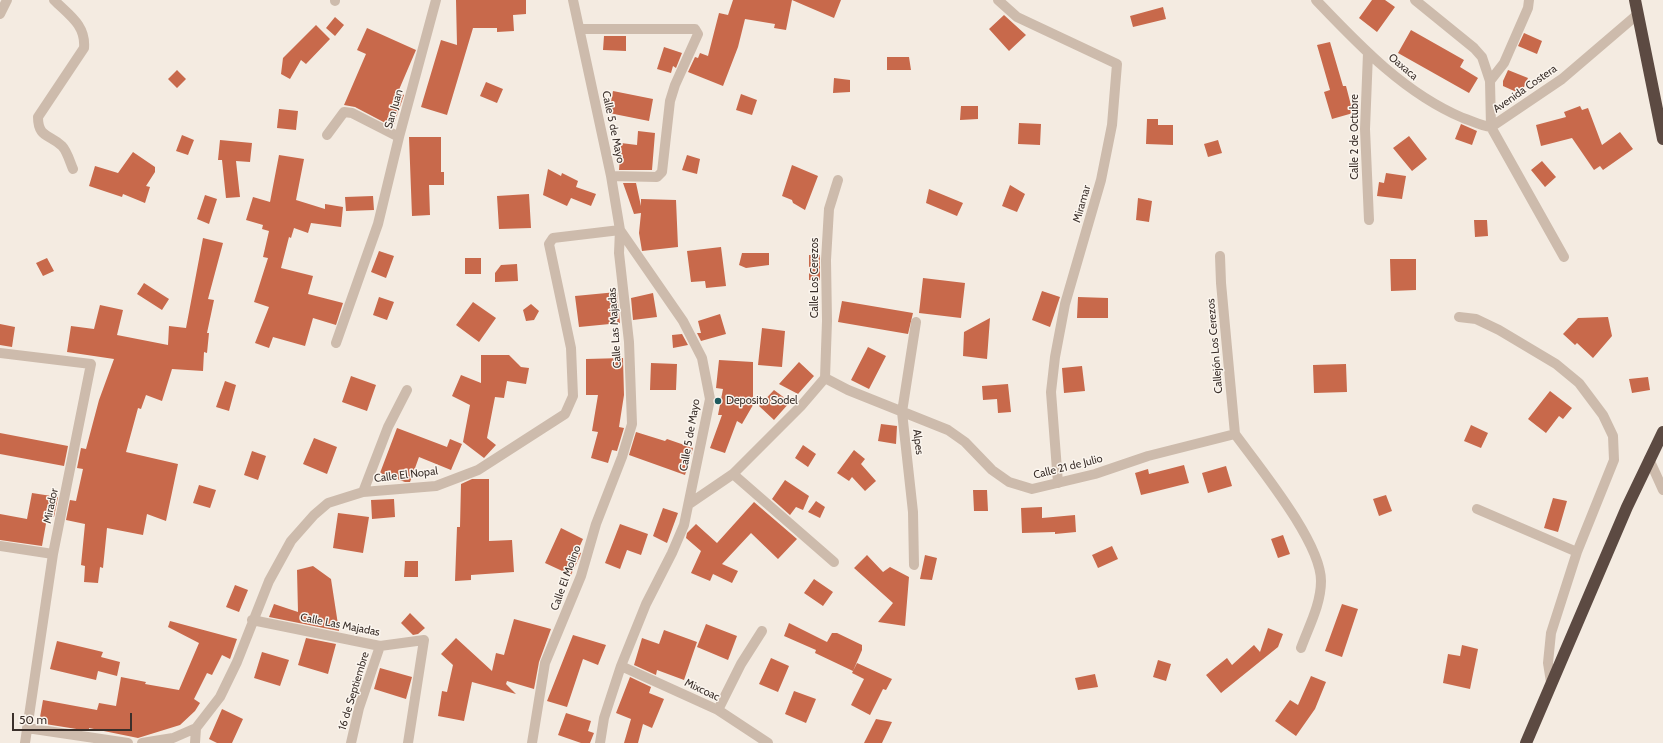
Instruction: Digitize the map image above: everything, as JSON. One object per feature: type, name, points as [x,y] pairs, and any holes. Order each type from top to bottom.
[{"type":"highway","points":[[1635,0],[1663,139]]},
{"type":"highway","points":[[1526,743],[1649,459],[1663,432]]},
{"type":"street","points":[[0,14],[7,0]]},
{"type":"street","points":[[54,0],[80,26],[85,38],[84,48],[38,117],[38,127],[44,134],[63,147],[73,169]]},
{"type":"street","name":"San Juan","points":[[336,343],[378,224],[399,137],[436,0]]},
{"type":"street","name":"Calle 5 de Mayo","points":[[573,0],[611,176],[620,230],[683,321],[702,358],[710,399],[684,525],[672,553],[646,604],[621,666],[604,718],[600,743]]},
{"type":"street","name":"Miramar","points":[[998,0],[1016,17],[1117,64],[1112,125],[1101,180],[1091,221],[1077,258],[1065,304],[1054,357],[1051,392],[1058,483]]},
{"type":"street","name":"Oaxaca","points":[[1316,0],[1368,53],[1414,92],[1453,114],[1484,126],[1491,127]]},
{"type":"street","name":"Avenida Costera","points":[[1415,0],[1474,48],[1482,57],[1490,81],[1491,127]]},
{"type":"street","points":[[1490,81],[1504,63],[1528,8],[1529,0]]},
{"type":"street","name":"Avenida Costera","points":[[1491,127],[1562,79],[1638,14]]},
{"type":"street","points":[[580,29],[695,29],[698,34],[675,85],[670,101],[662,172],[657,176],[611,176]]},
{"type":"street","name":"Calle 2 de Octubre","points":[[1368,53],[1365,129],[1368,220]]},
{"type":"street","points":[[327,135],[344,112],[352,113],[399,137]]},
{"type":"street","points":[[1491,127],[1564,257]]},
{"type":"street","name":"Calle Los Cerezos","points":[[824,378],[827,321],[826,260],[828,216],[838,180]]},
{"type":"street","name":"Calle Las Majadas","points":[[620,230],[619,253],[629,342],[632,424]]},
{"type":"street","name":"Calle El Nopal","points":[[142,743],[173,738],[196,728],[220,697],[237,662],[252,620],[269,581],[291,541],[314,514],[328,503],[362,492],[436,486],[443,484],[478,470],[565,414],[573,396],[571,348],[550,244],[553,238],[620,230]]},
{"type":"street","name":"Callejón Los Cerezos","points":[[1220,256],[1221,283],[1235,434]]},
{"type":"street","points":[[1459,317],[1476,319],[1499,330],[1556,364],[1579,383],[1604,415],[1613,436],[1614,460],[1577,552],[1551,633],[1548,663],[1552,682]]},
{"type":"street","name":"Alpes","points":[[914,565],[913,512],[902,412],[916,322]]},
{"type":"street","name":"Mirador","points":[[0,353],[90,364],[53,554],[25,743]]},
{"type":"street","points":[[689,504],[733,474],[801,406],[824,378]]},
{"type":"street","name":"Calle 21 de Julio","points":[[824,378],[948,430],[965,442],[992,470],[1009,482],[1032,489],[1095,474],[1148,456],[1235,434]]},
{"type":"street","points":[[362,492],[388,427],[407,390]]},
{"type":"street","name":"Calle El Molino","points":[[532,743],[545,663],[581,576],[596,524],[622,456],[632,424]]},
{"type":"street","points":[[1235,434],[1289,509],[1316,555],[1321,580],[1317,607],[1301,648]]},
{"type":"street","points":[[1649,459],[1663,490]]},
{"type":"street","points":[[733,474],[834,562]]},
{"type":"street","points":[[1477,509],[1577,552]]},
{"type":"street","points":[[0,546],[53,554]]},
{"type":"street","name":"Calle Las Majadas","points":[[252,620],[380,646],[424,640],[408,743]]},
{"type":"street","points":[[718,710],[741,664],[762,631]]},
{"type":"street","name":"16 de Septiembre","points":[[351,743],[359,708],[380,646]]},
{"type":"street","name":"Mixcoac","points":[[621,666],[718,710],[768,743]]},
{"type":"street","points":[[27,728],[128,743]]},
{"type":"street","points":[[195,743],[196,728]]},
{"type":"building","points":[[456,0],[526,0],[526,14],[513,15],[514,31],[497,32],[497,28],[473,28],[447,115],[421,107],[441,40],[457,45]]},
{"type":"building","points":[[733,0],[792,0],[786,30],[774,28],[775,24],[745,19],[738,47],[723,86],[688,72],[695,57],[698,58],[700,53],[708,56],[719,13],[728,15]]},
{"type":"building","points":[[792,0],[841,0],[834,18]]},
{"type":"building","points":[[1372,0],[1385,0],[1395,7],[1377,32],[1359,18]]},
{"type":"building","points":[[1163,7],[1166,19],[1133,27],[1130,16]]},
{"type":"building","points":[[1004,15],[1026,35],[1009,51],[989,29]]},
{"type":"building","points":[[335,17],[344,25],[335,36],[326,28]]},
{"type":"building","points":[[316,25],[330,39],[306,64],[301,60],[290,79],[281,74],[283,58]]},
{"type":"building","points":[[367,28],[416,50],[398,92],[404,95],[393,127],[355,107],[344,105],[366,54],[357,50]]},
{"type":"building","points":[[1411,30],[1464,60],[1460,67],[1478,78],[1469,93],[1398,53]]},
{"type":"building","points":[[1524,33],[1542,41],[1537,54],[1518,46]]},
{"type":"building","points":[[604,36],[626,36],[626,51],[603,50]]},
{"type":"building","points":[[1330,42],[1343,86],[1346,86],[1353,113],[1332,119],[1324,92],[1330,90],[1317,45]]},
{"type":"building","points":[[664,47],[682,53],[676,68],[673,66],[671,73],[657,69]]},
{"type":"building","points":[[887,57],[909,57],[911,70],[887,70]]},
{"type":"building","points":[[177,70],[186,79],[177,88],[168,79]]},
{"type":"building","points":[[1508,70],[1528,78],[1521,94],[1503,86],[1503,81]]},
{"type":"building","points":[[834,78],[850,80],[850,92],[833,93]]},
{"type":"building","points":[[486,82],[503,89],[497,103],[480,96]]},
{"type":"building","points":[[613,91],[653,99],[649,121],[609,113]]},
{"type":"building","points":[[741,94],[757,100],[752,115],[736,110]]},
{"type":"building","points":[[961,106],[978,106],[978,119],[960,120]]},
{"type":"building","points":[[1580,106],[1582,110],[1588,108],[1602,145],[1620,132],[1633,149],[1603,170],[1600,166],[1594,170],[1572,138],[1541,146],[1536,125],[1566,117],[1564,112]]},
{"type":"building","points":[[279,109],[298,111],[296,130],[277,128]]},
{"type":"building","points":[[1147,119],[1158,119],[1158,125],[1173,125],[1173,145],[1146,144]]},
{"type":"building","points":[[1019,123],[1041,124],[1040,145],[1018,144]]},
{"type":"building","points":[[1461,124],[1477,131],[1472,145],[1455,139]]},
{"type":"building","points":[[638,131],[655,133],[652,170],[619,170],[621,143],[637,145]]},
{"type":"building","points":[[182,135],[194,140],[188,155],[176,151]]},
{"type":"building","points":[[1409,136],[1427,159],[1412,171],[1393,148]]},
{"type":"building","points":[[409,137],[441,137],[441,172],[444,172],[444,185],[429,185],[430,215],[412,216]]},
{"type":"building","points":[[220,140],[252,143],[250,162],[236,161],[240,197],[226,198],[222,160],[218,160]]},
{"type":"building","points":[[1218,140],[1222,153],[1208,157],[1204,144]]},
{"type":"building","points":[[133,152],[155,167],[155,172],[146,186],[150,187],[145,203],[123,194],[122,197],[89,186],[95,166],[118,173]]},
{"type":"building","points":[[279,155],[304,159],[296,200],[325,209],[325,204],[343,207],[341,227],[311,223],[308,233],[294,228],[291,238],[289,237],[281,268],[313,276],[308,294],[343,303],[336,325],[313,318],[305,346],[273,337],[269,348],[255,343],[269,307],[254,302],[268,258],[263,257],[269,231],[262,229],[263,225],[246,220],[253,197],[270,202]]},
{"type":"building","points":[[687,155],[700,159],[697,174],[682,170]]},
{"type":"building","points":[[1542,161],[1556,177],[1545,187],[1531,170]]},
{"type":"building","points":[[792,165],[818,176],[805,210],[793,203],[792,200],[782,196]]},
{"type":"building","points":[[548,169],[561,176],[562,173],[578,181],[576,187],[596,194],[591,206],[571,198],[567,206],[543,195]]},
{"type":"building","points":[[1386,173],[1406,176],[1402,199],[1377,196],[1379,182],[1384,183]]},
{"type":"building","points":[[623,183],[636,183],[641,206],[641,199],[676,200],[678,247],[642,251],[639,233],[641,213],[634,214]]},
{"type":"building","points":[[1010,185],[1025,194],[1017,212],[1002,206]]},
{"type":"building","points":[[929,189],[963,203],[957,216],[926,203]]},
{"type":"building","points":[[529,194],[531,228],[499,229],[497,196]]},
{"type":"building","points":[[205,195],[217,199],[209,224],[197,219]]},
{"type":"building","points":[[373,196],[374,210],[346,211],[345,197]]},
{"type":"building","points":[[1138,198],[1152,201],[1149,222],[1136,220]]},
{"type":"building","points":[[1474,220],[1487,220],[1488,236],[1475,237]]},
{"type":"building","points":[[203,238],[223,243],[208,299],[214,300],[207,333],[209,333],[207,353],[204,352],[203,371],[172,369],[162,401],[146,395],[141,409],[138,408],[126,452],[178,464],[166,521],[147,514],[143,535],[107,528],[103,568],[100,567],[98,583],[84,582],[85,566],[81,565],[85,524],[66,520],[70,500],[76,501],[83,469],[77,468],[81,448],[86,449],[99,400],[114,359],[67,352],[71,326],[94,329],[100,305],[123,310],[117,335],[168,345],[169,326],[186,328]]},
{"type":"building","points":[[721,247],[726,286],[706,288],[705,281],[691,282],[687,251]]},
{"type":"building","points":[[379,251],[394,256],[386,278],[371,272]]},
{"type":"building","points":[[742,253],[769,253],[769,265],[746,268],[739,265]]},
{"type":"building","points":[[809,255],[820,255],[820,280],[809,280]]},
{"type":"building","points":[[47,258],[54,271],[43,276],[36,263]]},
{"type":"building","points":[[465,258],[481,258],[481,274],[465,274]]},
{"type":"building","points":[[1390,259],[1416,259],[1416,290],[1391,291]]},
{"type":"building","points":[[517,264],[518,281],[495,282],[495,273],[501,265]]},
{"type":"building","points":[[923,278],[965,283],[961,318],[919,313]]},
{"type":"building","points":[[144,283],[169,299],[162,310],[137,294]]},
{"type":"building","points":[[1042,291],[1060,297],[1050,327],[1032,320]]},
{"type":"building","points":[[617,292],[620,323],[579,327],[575,296]]},
{"type":"building","points":[[653,293],[657,317],[633,320],[631,298]]},
{"type":"building","points":[[379,297],[394,302],[387,320],[373,315]]},
{"type":"building","points":[[1078,297],[1108,298],[1108,318],[1077,318]]},
{"type":"building","points":[[842,301],[913,313],[908,334],[838,322]]},
{"type":"building","points":[[473,302],[496,318],[479,342],[456,325]]},
{"type":"building","points":[[531,304],[539,311],[534,320],[526,321],[523,310]]},
{"type":"building","points":[[720,314],[726,334],[701,341],[697,333],[701,333],[698,321]]},
{"type":"building","points":[[1608,317],[1612,336],[1593,358],[1577,343],[1575,345],[1563,334],[1578,318]]},
{"type":"building","points":[[990,318],[987,359],[963,356],[964,332]]},
{"type":"building","points":[[0,324],[15,327],[12,347],[0,345]]},
{"type":"building","points":[[762,328],[785,331],[782,367],[758,365]]},
{"type":"building","points":[[682,334],[688,345],[673,348],[672,335]]},
{"type":"building","points":[[868,347],[886,356],[869,389],[851,380]]},
{"type":"building","points":[[481,355],[509,355],[521,367],[529,368],[526,384],[507,381],[504,398],[495,397],[487,438],[496,445],[484,458],[463,442],[470,405],[452,396],[461,375],[481,383]]},
{"type":"building","points":[[623,358],[624,395],[619,427],[624,428],[617,451],[612,450],[608,463],[591,458],[598,432],[592,431],[598,395],[586,395],[586,359]]},
{"type":"building","points":[[719,360],[753,362],[753,405],[742,424],[737,421],[725,453],[710,448],[722,415],[718,415],[723,389],[716,388]]},
{"type":"building","points":[[799,362],[814,376],[798,394],[779,384]]},
{"type":"building","points":[[651,363],[677,364],[676,390],[650,390]]},
{"type":"building","points":[[1346,364],[1347,392],[1314,393],[1313,365]]},
{"type":"building","points":[[1082,366],[1085,391],[1064,393],[1062,368]]},
{"type":"building","points":[[351,376],[376,385],[367,411],[342,402]]},
{"type":"building","points":[[1648,377],[1650,390],[1632,393],[1629,379]]},
{"type":"building","points":[[225,381],[236,385],[229,411],[216,407]]},
{"type":"building","points":[[1008,384],[1011,412],[998,413],[997,399],[983,400],[982,386]]},
{"type":"building","points":[[774,390],[790,402],[774,420],[759,406]]},
{"type":"building","points":[[1550,391],[1572,408],[1563,419],[1559,416],[1546,433],[1528,419]]},
{"type":"building","points":[[881,424],[897,426],[896,444],[878,441]]},
{"type":"building","points":[[1471,425],[1488,433],[1481,448],[1464,441]]},
{"type":"building","points":[[397,428],[447,447],[450,439],[462,444],[451,470],[419,457],[410,482],[405,482],[380,473]]},
{"type":"building","points":[[636,432],[665,441],[667,439],[693,448],[685,475],[629,455]]},
{"type":"building","points":[[0,433],[68,446],[64,466],[0,454]]},
{"type":"building","points":[[314,438],[337,447],[327,474],[303,464]]},
{"type":"building","points":[[803,445],[816,454],[808,467],[795,458]]},
{"type":"building","points":[[854,450],[865,459],[861,464],[876,481],[865,491],[852,477],[849,481],[837,473]]},
{"type":"building","points":[[252,451],[266,456],[258,480],[244,475]]},
{"type":"building","points":[[1184,465],[1189,483],[1141,495],[1135,473],[1148,469],[1149,474]]},
{"type":"building","points":[[1226,466],[1232,486],[1208,493],[1202,473]]},
{"type":"building","points":[[472,479],[489,479],[489,541],[512,540],[514,572],[471,575],[471,580],[455,581],[457,527],[460,527],[461,484]]},
{"type":"building","points":[[785,480],[809,496],[803,510],[796,507],[790,515],[772,499]]},
{"type":"building","points":[[199,485],[216,490],[210,508],[193,503]]},
{"type":"building","points":[[973,490],[987,490],[988,511],[974,511]]},
{"type":"building","points":[[32,493],[58,497],[54,517],[47,518],[42,546],[0,540],[0,514],[27,519]]},
{"type":"building","points":[[1386,495],[1392,511],[1379,516],[1373,499]]},
{"type":"building","points":[[1553,498],[1567,501],[1558,532],[1544,528]]},
{"type":"building","points":[[394,499],[395,517],[372,519],[371,500]]},
{"type":"building","points":[[816,501],[825,507],[820,518],[808,512]]},
{"type":"building","points":[[754,502],[797,539],[778,559],[751,533],[722,564],[738,571],[732,583],[713,574],[710,581],[691,573],[701,551],[686,538],[687,533],[696,524],[717,543]]},
{"type":"building","points":[[1042,507],[1042,518],[1075,515],[1076,532],[1055,534],[1055,532],[1022,533],[1021,508]]},
{"type":"building","points":[[663,508],[678,513],[667,543],[653,536]]},
{"type":"building","points":[[338,513],[369,517],[363,553],[333,548]]},
{"type":"building","points":[[620,524],[648,534],[641,555],[627,550],[620,569],[605,563]]},
{"type":"building","points":[[561,528],[583,539],[577,552],[581,553],[580,556],[571,575],[545,563]]},
{"type":"building","points":[[1283,535],[1290,554],[1278,558],[1271,539]]},
{"type":"building","points":[[1112,546],[1118,559],[1098,568],[1092,555]]},
{"type":"building","points":[[867,555],[883,572],[890,567],[909,577],[905,626],[878,622],[893,603],[854,568]]},
{"type":"building","points":[[925,555],[937,558],[932,580],[920,579]]},
{"type":"building","points":[[405,561],[418,561],[418,577],[404,577]]},
{"type":"building","points":[[313,566],[331,579],[339,631],[269,617],[274,604],[298,612],[297,570]]},
{"type":"building","points":[[814,579],[833,592],[823,606],[804,593]]},
{"type":"building","points":[[235,585],[248,590],[239,612],[226,607]]},
{"type":"building","points":[[1342,604],[1358,609],[1342,657],[1325,651]]},
{"type":"building","points":[[410,613],[425,628],[418,634],[413,635],[401,623]]},
{"type":"building","points":[[514,619],[551,629],[539,662],[534,689],[507,681],[506,684],[516,694],[472,682],[464,721],[438,716],[442,691],[447,692],[453,665],[441,654],[456,638],[492,671],[496,653],[504,655]]},
{"type":"building","points":[[170,621],[237,639],[230,659],[222,655],[212,675],[207,673],[194,699],[200,703],[195,711],[180,725],[138,738],[89,728],[89,731],[39,723],[43,700],[97,710],[99,703],[116,706],[121,677],[146,682],[145,684],[179,690],[199,643],[168,627]]},
{"type":"building","points":[[789,623],[827,642],[832,633],[837,633],[862,645],[862,650],[853,671],[815,653],[816,650],[784,636]]},
{"type":"building","points":[[706,624],[737,636],[728,660],[697,647]]},
{"type":"building","points":[[1268,628],[1283,634],[1278,647],[1221,693],[1206,675],[1227,658],[1232,665],[1254,645],[1260,652]]},
{"type":"building","points":[[664,630],[697,642],[684,680],[657,670],[656,675],[634,665],[642,638],[659,644]]},
{"type":"building","points":[[573,635],[606,645],[598,665],[583,659],[567,707],[547,701]]},
{"type":"building","points":[[306,638],[336,644],[328,674],[298,665]]},
{"type":"building","points":[[57,641],[103,652],[101,657],[120,662],[117,676],[98,671],[96,680],[50,669]]},
{"type":"building","points":[[1462,645],[1478,649],[1470,689],[1443,683],[1448,654],[1460,656]]},
{"type":"building","points":[[262,652],[289,660],[280,686],[254,678]]},
{"type":"building","points":[[771,658],[789,666],[778,692],[759,684]]},
{"type":"building","points":[[1158,660],[1171,664],[1166,681],[1153,677]]},
{"type":"building","points":[[857,663],[892,679],[886,690],[883,689],[870,715],[851,705],[864,679],[852,673]]},
{"type":"building","points":[[380,668],[412,677],[406,699],[374,689]]},
{"type":"building","points":[[1095,674],[1098,687],[1078,690],[1075,678]]},
{"type":"building","points":[[1311,676],[1326,682],[1315,709],[1296,736],[1275,721],[1290,700],[1298,705]]},
{"type":"building","points":[[630,677],[651,687],[649,693],[664,699],[652,728],[643,724],[638,743],[624,743],[631,719],[616,713]]},
{"type":"building","points":[[794,691],[816,699],[806,723],[785,714]]},
{"type":"building","points":[[222,709],[243,719],[232,743],[217,743],[209,739]]},
{"type":"building","points":[[566,713],[591,721],[588,731],[594,733],[590,743],[581,743],[558,735]]},
{"type":"building","points":[[876,719],[892,722],[882,743],[864,743]]},
{"type":"place","name":"Deposito Sodel","points":[[718,401]]}]
